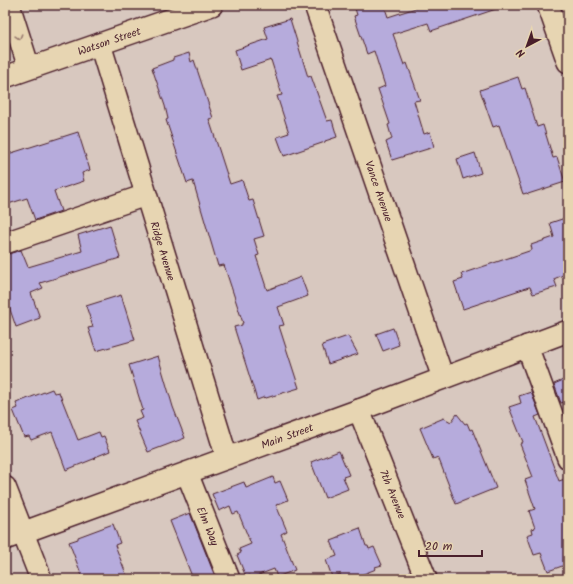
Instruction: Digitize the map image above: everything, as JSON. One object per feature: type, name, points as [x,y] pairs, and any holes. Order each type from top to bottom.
[{"type":"street","points":[[9,5],[29,68]]},
{"type":"street","name":"Watson Street","points":[[5,77],[212,5]]},
{"type":"street","name":"Vance Avenue","points":[[315,5],[443,378]]},
{"type":"street","points":[[548,5],[568,62]]},
{"type":"street","name":"Ridge Avenue","points":[[100,44],[227,458]]},
{"type":"street","points":[[5,244],[146,195]]},
{"type":"street","name":"Main Street","points":[[14,536],[359,410],[568,331]]},
{"type":"street","points":[[527,346],[568,458]]},
{"type":"street","name":"7th Avenue","points":[[359,410],[426,579]]},
{"type":"street","name":"Elm Way","points":[[187,473],[229,579]]},
{"type":"street","points":[[5,487],[14,536],[41,579]]},
{"type":"building","points":[[354,5],[384,5],[388,17],[425,5],[499,5],[499,8],[431,31],[428,23],[393,34],[404,65],[407,63],[420,100],[414,101],[424,134],[430,132],[434,147],[392,160],[386,142],[392,139],[388,125],[390,124],[378,89],[385,86],[374,51],[367,54],[354,16],[357,15]]},
{"type":"building","points":[[290,19],[308,77],[311,76],[327,121],[332,120],[337,137],[284,156],[277,137],[289,133],[277,96],[282,95],[271,60],[241,70],[235,50],[268,39],[264,27]]},
{"type":"building","points":[[189,53],[191,62],[194,60],[213,118],[209,119],[230,184],[242,180],[249,201],[253,200],[264,236],[254,239],[259,255],[256,256],[267,290],[301,277],[308,296],[278,307],[284,325],[279,326],[299,388],[257,400],[234,327],[242,325],[243,323],[224,265],[218,266],[193,181],[187,183],[166,120],[168,119],[165,106],[152,68],[173,60],[173,58]]},
{"type":"building","points":[[518,77],[522,89],[525,88],[537,127],[543,125],[553,158],[557,157],[565,182],[528,194],[523,194],[499,125],[493,127],[480,90]]},
{"type":"building","points":[[78,132],[90,170],[82,173],[84,181],[54,191],[61,211],[35,220],[27,198],[5,205],[5,155]]},
{"type":"building","points":[[475,153],[481,173],[463,179],[457,159]]},
{"type":"building","points":[[568,217],[568,273],[554,279],[557,287],[533,294],[529,287],[463,309],[454,282],[463,279],[461,274],[532,250],[531,245],[554,237],[550,223]]},
{"type":"building","points":[[110,225],[120,258],[40,283],[43,288],[31,293],[40,318],[16,327],[5,295],[5,255],[21,250],[28,267],[82,251],[78,235]]},
{"type":"building","points":[[121,295],[135,340],[96,351],[88,328],[93,327],[86,306]]},
{"type":"building","points":[[393,328],[399,345],[383,351],[376,334]]},
{"type":"building","points":[[348,336],[358,354],[328,364],[322,345]]},
{"type":"building","points":[[158,356],[173,407],[185,438],[148,452],[135,421],[143,418],[140,411],[143,410],[129,365]]},
{"type":"building","points":[[568,378],[568,401],[561,403],[554,384]]},
{"type":"building","points":[[52,389],[54,393],[59,392],[78,440],[99,432],[101,437],[104,436],[110,451],[66,470],[52,432],[31,440],[29,436],[24,437],[13,410],[18,408],[16,403]]},
{"type":"building","points":[[531,392],[540,415],[535,417],[559,481],[568,478],[568,564],[548,571],[541,553],[534,555],[527,535],[533,533],[532,529],[535,528],[529,511],[535,509],[525,480],[533,477],[520,444],[523,442],[509,407],[521,403],[519,396]]},
{"type":"building","points":[[457,414],[465,424],[467,423],[470,430],[472,429],[496,488],[456,504],[438,457],[433,459],[420,428],[444,418],[451,422]]},
{"type":"building","points":[[339,451],[349,475],[343,477],[348,489],[325,498],[311,462]]},
{"type":"building","points":[[273,477],[275,483],[280,481],[288,500],[276,505],[287,531],[281,534],[295,570],[277,577],[274,569],[251,578],[250,575],[246,577],[237,555],[241,553],[239,549],[251,544],[238,512],[233,514],[230,506],[219,511],[212,494],[244,482],[246,488]]},
{"type":"building","points":[[190,513],[216,579],[193,579],[170,521]]},
{"type":"building","points":[[113,524],[120,543],[115,545],[128,579],[83,579],[69,542],[78,539],[78,537]]},
{"type":"building","points":[[360,528],[366,546],[368,546],[369,549],[374,547],[382,565],[351,579],[342,579],[340,574],[332,577],[326,560],[337,556],[331,541],[339,538],[339,536]]}]
